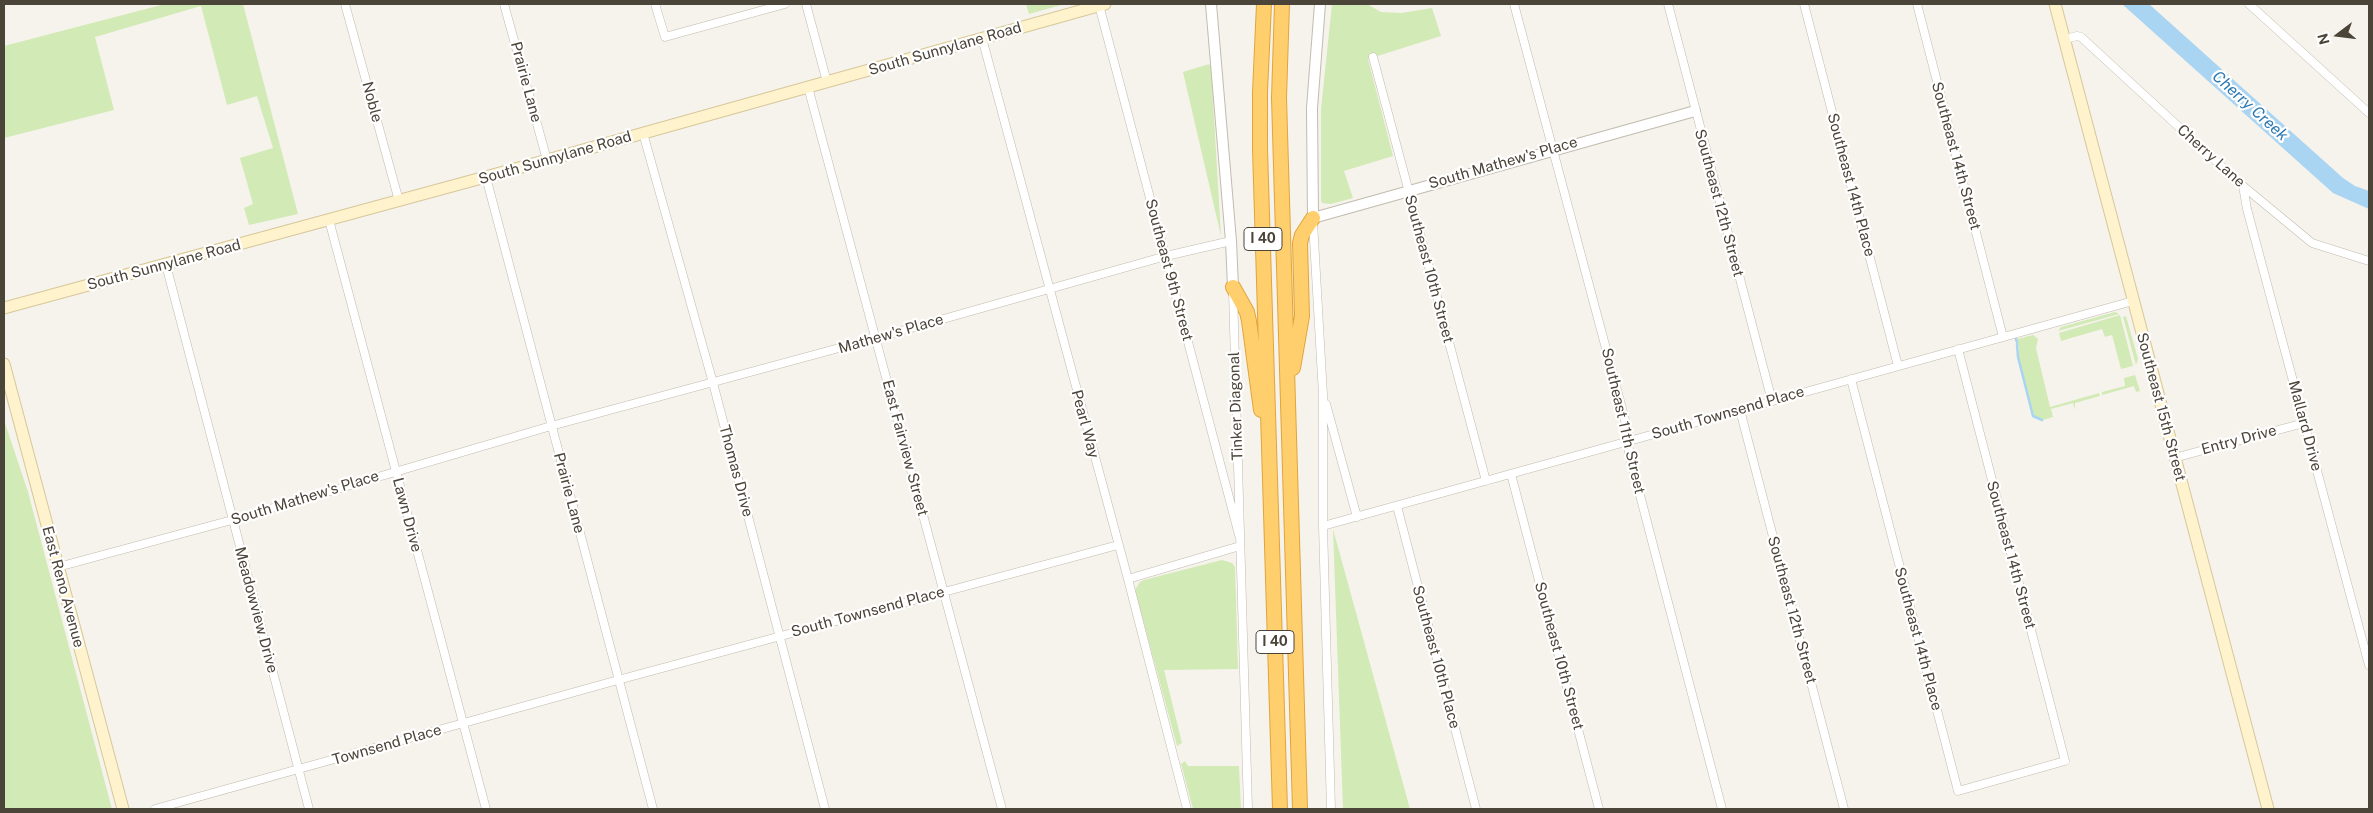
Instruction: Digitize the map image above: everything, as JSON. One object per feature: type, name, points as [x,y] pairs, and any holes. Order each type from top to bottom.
[{"type":"highway","name":"I 40","points":[[1264,4],[1260,92],[1260,149],[1280,809]]},
{"type":"highway","name":"I 40","points":[[1282,4],[1279,98],[1300,809]]},
{"type":"highway","points":[[1288,399],[1302,316],[1300,243],[1302,235],[1313,218]]},
{"type":"highway","points":[[1232,287],[1247,312],[1249,321],[1270,475]]},
{"type":"main road","name":"Southeast 15th Street","points":[[2055,4],[2268,809]]},
{"type":"main road","name":"South Sunnylane Road","points":[[4,308],[486,177],[1102,5]]},
{"type":"main road","name":"East Reno Avenue","points":[[4,364],[123,809]]},
{"type":"street","name":"Noble","points":[[345,4],[398,200]]},
{"type":"street","name":"Prairie Lane","points":[[504,4],[547,160]]},
{"type":"street","points":[[655,4],[665,37],[785,4]]},
{"type":"street","points":[[806,4],[827,82]]},
{"type":"street","name":"Tinker Diagonal","points":[[1212,4],[1231,241],[1248,809]]},
{"type":"street","points":[[1320,4],[1312,108],[1313,218],[1323,395],[1323,526],[1331,809]]},
{"type":"street","name":"Southeast 11th Street","points":[[1514,4],[1628,431],[1629,453],[1722,809]]},
{"type":"street","name":"Southeast 12th Street","points":[[1668,4],[1772,401]]},
{"type":"street","name":"Southeast 14th Place","points":[[1804,4],[1898,366]]},
{"type":"street","name":"Southeast 14th Street","points":[[1917,4],[2003,337]]},
{"type":"street","points":[[2249,4],[2369,113]]},
{"type":"street","name":"Southeast 9th Street","points":[[1102,5],[1239,535]]},
{"type":"street","name":"Cherry Lane","points":[[2064,39],[2081,37],[2243,186],[2312,243],[2369,261]]},
{"type":"street","name":"Pearl Way","points":[[982,38],[1128,579],[1187,809]]},
{"type":"street","name":"Southeast 10th Street","points":[[1373,57],[1486,481]]},
{"type":"street","name":"East Fairview Street","points":[[808,87],[1002,809]]},
{"type":"street","name":"South Mathew's Place","points":[[1313,218],[1695,111]]},
{"type":"street","name":"Thomas Drive","points":[[643,133],[713,383],[825,809]]},
{"type":"street","name":"Prairie Lane","points":[[486,177],[653,809]]},
{"type":"street","name":"Mallard Drive","points":[[2243,186],[2247,210],[2369,665]]},
{"type":"street","name":"Lawn Drive","points":[[329,220],[486,809]]},
{"type":"street","name":"Mathew's Place","points":[[551,426],[876,338],[1166,256],[1231,241]]},
{"type":"street","name":"Meadowview Drive","points":[[166,265],[309,809]]},
{"type":"street","name":"South Townsend Place","points":[[1323,526],[2133,301]]},
{"type":"street","name":"Southeast 14th Street","points":[[1958,349],[2065,761]]},
{"type":"street","name":"Southeast 14th Place","points":[[1850,379],[1958,791],[2065,761]]},
{"type":"street","points":[[1323,395],[1357,517]]},
{"type":"street","name":"Southeast 12th Street","points":[[1740,410],[1844,809]]},
{"type":"street","name":"Entry Drive","points":[[2174,458],[2304,423]]},
{"type":"street","name":"South Mathew's Place","points":[[58,567],[232,520],[551,426]]},
{"type":"street","name":"Southeast 10th Street","points":[[1511,474],[1599,809]]},
{"type":"street","name":"Southeast 10th Place","points":[[1397,506],[1476,809]]},
{"type":"street","name":"South Townsend Place","points":[[618,680],[1118,545]]},
{"type":"street","points":[[1128,579],[1240,546]]},
{"type":"street","name":"Townsend Place","points":[[155,809],[618,680]]},
{"type":"green space","points":[[165,4],[243,4],[298,214],[249,225],[244,208],[253,204],[240,158],[273,148],[257,96],[227,105],[201,6],[95,37],[114,110],[4,138],[4,46]]},
{"type":"green space","points":[[1026,4],[1065,4],[1029,14]]},
{"type":"green space","points":[[1332,4],[1367,4],[1381,12],[1401,13],[1432,8],[1441,36],[1368,59],[1393,156],[1344,171],[1353,198],[1331,204],[1322,203],[1321,200],[1321,109]]},
{"type":"green space","points":[[1209,64],[1211,67],[1221,236],[1183,72]]},
{"type":"green space","points":[[2115,312],[2119,314],[2058,331],[2061,327]]},
{"type":"green space","points":[[2120,315],[2133,366],[2121,369],[2112,335],[2105,337],[2102,329],[2061,341],[2059,333]]},
{"type":"green space","points":[[2126,316],[2138,359],[2136,365],[2123,317]]},
{"type":"green space","points":[[2033,335],[2038,339],[2036,348],[2050,407],[2099,393],[2100,396],[2075,403],[2075,410],[2073,403],[2051,409],[2053,417],[2043,420],[2034,416],[2018,356],[2017,339]]},
{"type":"green space","points":[[2135,375],[2140,391],[2136,392],[2134,386],[2102,395],[2102,392],[2125,386],[2124,378]]},
{"type":"green space","points":[[4,420],[28,492],[112,809],[4,809]]},
{"type":"green space","points":[[1333,529],[1410,809],[1343,809]]},
{"type":"green space","points":[[1222,560],[1232,563],[1235,567],[1238,669],[1164,670],[1182,743],[1177,746],[1135,590],[1140,582],[1144,580]]},
{"type":"green space","points":[[1185,761],[1188,766],[1239,766],[1241,809],[1193,809],[1181,764]]},
{"type":"water","name":"Cherry Creek","points":[[2122,4],[2149,4],[2343,178],[2355,186],[2369,191],[2369,209],[2333,193]]},
{"type":"waterway","points":[[2017,344],[2018,357],[2033,416],[2042,420]]}]
